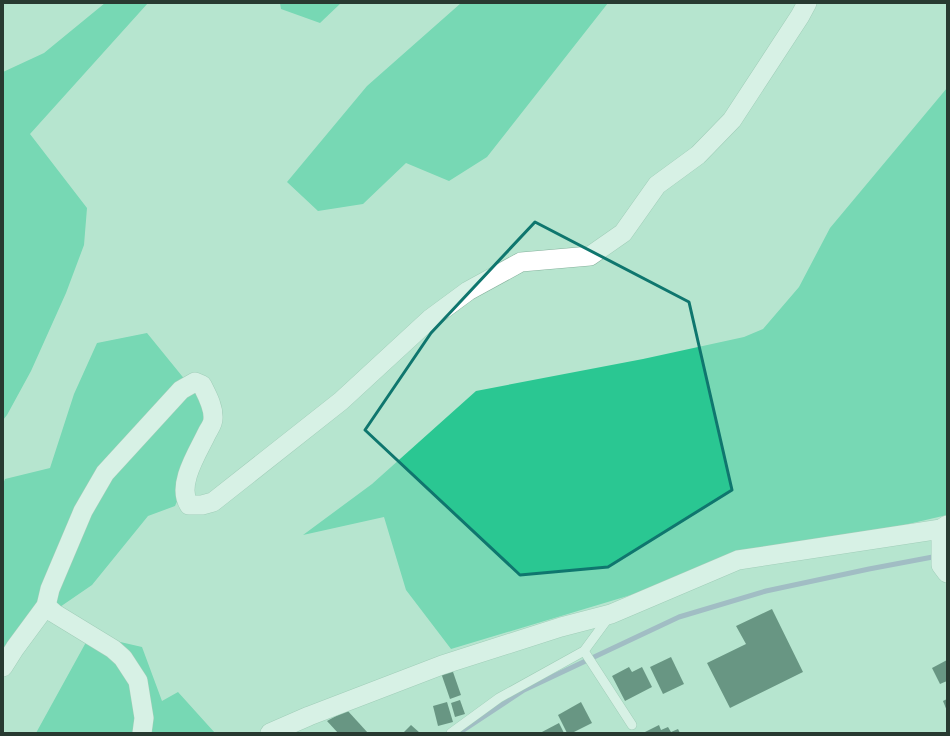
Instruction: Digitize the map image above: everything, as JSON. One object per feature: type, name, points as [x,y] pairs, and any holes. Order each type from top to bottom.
[{"type":"street","points":[[3,667],[46,606],[50,589],[83,511],[105,473],[181,390],[195,382],[202,385],[212,407],[214,420],[188,472],[186,484],[186,500],[189,505],[202,505],[213,502],[341,401],[430,319],[468,291],[521,262],[590,256],[623,233],[657,185],[698,155],[732,120],[807,3]]},
{"type":"street","points":[[270,733],[309,716],[442,665],[562,627],[611,614],[738,560],[943,532],[944,569]]},
{"type":"street","points":[[46,606],[54,613],[113,649],[123,658],[138,681],[144,718],[142,733]]},
{"type":"lane","points":[[451,733],[499,698],[585,652],[611,614]]},
{"type":"lane","points":[[585,652],[632,725]]},
{"type":"highlighted area","points":[[535,222],[689,302],[732,490],[608,567],[520,575],[365,430],[431,333]]},
{"type":"green space","points":[[105,3],[148,3],[30,134],[87,208],[84,245],[66,293],[31,371],[3,420],[3,72],[44,53]]},
{"type":"green space","points":[[280,3],[341,3],[320,23],[281,9]]},
{"type":"green space","points":[[461,3],[608,3],[487,157],[449,181],[406,163],[363,204],[318,211],[287,182],[367,86]]},
{"type":"green space","points":[[947,88],[947,515],[724,567],[451,649],[406,590],[384,517],[303,535],[372,484],[476,391],[643,359],[744,337],[763,329],[799,287],[830,228]]},
{"type":"green space","points":[[147,333],[195,392],[213,420],[175,506],[148,516],[92,585],[57,609],[3,667],[3,484],[5,479],[50,468],[74,394],[97,343]]},
{"type":"green space","points":[[90,635],[142,647],[162,701],[178,692],[215,733],[36,733]]},
{"type":"building","points":[[772,609],[803,672],[730,708],[707,663],[746,644],[736,626]]},
{"type":"building","points":[[671,657],[684,684],[663,694],[650,667]]},
{"type":"building","points":[[947,660],[947,681],[940,684],[932,668]]},
{"type":"building","points":[[629,667],[632,672],[642,667],[652,687],[625,701],[612,676]]},
{"type":"building","points":[[452,669],[461,695],[450,699],[441,673]]},
{"type":"building","points":[[947,699],[947,711],[943,701]]},
{"type":"building","points":[[460,700],[465,714],[455,717],[451,703]]},
{"type":"building","points":[[447,702],[453,722],[438,726],[433,706]]},
{"type":"building","points":[[581,702],[592,723],[572,733],[567,733],[558,715]]},
{"type":"building","points":[[347,710],[368,733],[338,733],[327,721]]},
{"type":"building","points":[[559,723],[564,733],[540,733]]},
{"type":"building","points":[[411,725],[420,733],[403,733]]},
{"type":"building","points":[[659,725],[661,730],[668,727],[671,732],[678,729],[680,733],[643,733]]},
{"type":"waterway","points":[[459,733],[524,690],[679,617],[766,591],[938,556]]}]
